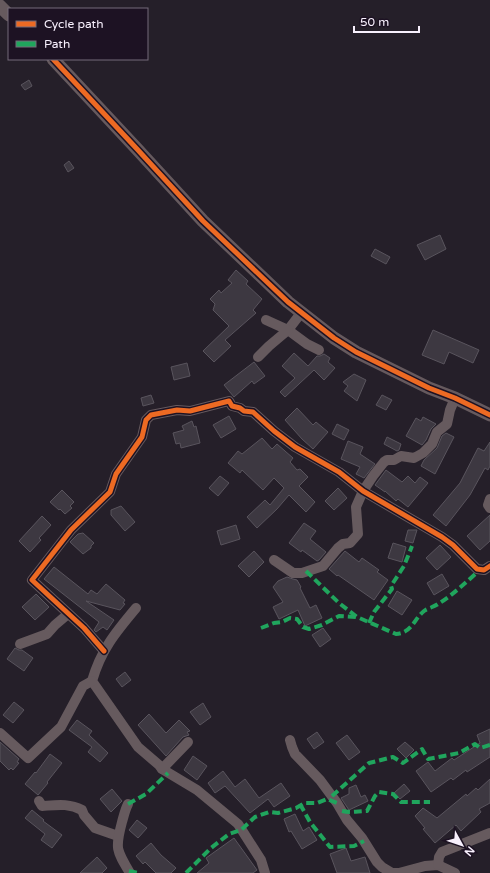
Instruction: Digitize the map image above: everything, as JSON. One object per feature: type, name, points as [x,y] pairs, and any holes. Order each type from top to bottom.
[{"type":"street","points":[[0,6],[8,14]]},
{"type":"street","points":[[54,60],[203,221],[259,276],[301,313],[334,338],[356,352],[429,388],[455,398],[490,415]]},
{"type":"street","points":[[258,357],[268,346],[288,330],[301,313]]},
{"type":"street","points":[[266,320],[288,330],[318,350]]},
{"type":"street","points":[[274,560],[292,573],[302,573],[323,566],[338,548],[343,544],[350,542],[358,534],[356,507],[363,491],[384,462],[387,460],[394,460],[401,456],[418,457],[424,454],[432,444],[437,432],[447,424],[450,410],[455,398]]},
{"type":"street","points":[[104,651],[84,628],[32,580],[71,530],[110,492],[116,474],[142,437],[146,420],[152,415],[177,410],[190,411],[229,401],[232,406],[240,408],[244,411],[253,412],[274,431],[295,446],[339,472],[363,491],[442,537],[453,545],[477,569],[484,570],[490,566]]},
{"type":"street","points":[[490,499],[488,505],[490,508]]},
{"type":"street","points":[[0,733],[28,758],[61,728],[84,686],[92,681],[97,665],[113,636],[136,608]]},
{"type":"street","points":[[20,644],[47,634],[68,614]]},
{"type":"street","points":[[92,681],[138,746],[159,764],[162,769],[197,790],[238,824],[261,860],[265,873]]},
{"type":"street","points":[[290,740],[292,748],[296,754],[320,780],[382,868],[391,873],[438,865],[455,873]]},
{"type":"street","points":[[162,769],[188,742]]},
{"type":"street","points":[[39,801],[42,806],[64,804],[74,805],[82,810],[84,815],[95,828],[118,836]]},
{"type":"street","points":[[128,804],[117,843],[118,852],[130,873]]},
{"type":"street","points":[[438,865],[439,857],[442,852],[490,833]]},
{"type":"building","points":[[29,80],[32,86],[25,90],[21,85]]},
{"type":"building","points":[[69,161],[74,168],[68,172],[64,165]]},
{"type":"building","points":[[440,235],[446,249],[425,260],[417,245]]},
{"type":"building","points":[[375,249],[390,257],[386,264],[371,256]]},
{"type":"building","points":[[236,270],[248,281],[246,284],[262,299],[253,310],[256,313],[225,340],[231,346],[214,362],[203,351],[229,326],[213,310],[215,304],[210,299],[219,290],[221,293],[232,283],[228,280]]},
{"type":"building","points":[[433,330],[479,350],[473,363],[449,352],[444,364],[422,355]]},
{"type":"building","points":[[294,353],[308,366],[317,356],[324,354],[330,358],[328,362],[335,368],[324,380],[314,370],[285,397],[280,392],[295,378],[282,366]]},
{"type":"building","points":[[254,362],[265,376],[254,384],[252,381],[234,397],[224,385]]},
{"type":"building","points":[[187,363],[190,376],[174,380],[171,367]]},
{"type":"building","points":[[354,374],[366,380],[357,401],[344,391],[348,386],[343,382]]},
{"type":"building","points":[[151,395],[154,403],[143,406],[141,398]]},
{"type":"building","points":[[382,395],[392,400],[386,410],[376,405]]},
{"type":"building","points":[[297,408],[313,425],[316,422],[328,432],[313,449],[285,420]]},
{"type":"building","points":[[229,416],[236,429],[221,438],[213,425]]},
{"type":"building","points":[[423,417],[436,424],[431,429],[422,445],[406,436],[416,418],[421,421]]},
{"type":"building","points":[[192,421],[194,427],[196,426],[200,443],[181,448],[180,443],[176,444],[173,433],[184,430],[182,426]]},
{"type":"building","points":[[337,424],[349,430],[344,440],[332,434]]},
{"type":"building","points":[[446,433],[454,437],[435,474],[421,466],[424,460],[437,448],[442,436]]},
{"type":"building","points":[[387,437],[401,444],[399,450],[397,451],[384,444]]},
{"type":"building","points":[[262,438],[272,449],[277,444],[293,458],[290,462],[297,470],[300,469],[308,477],[299,486],[315,502],[306,512],[289,495],[257,528],[247,517],[265,500],[270,505],[284,488],[274,478],[263,490],[242,470],[240,473],[228,463],[238,451],[242,454]]},
{"type":"building","points":[[348,441],[363,447],[360,454],[375,464],[364,478],[356,474],[360,467],[341,459]]},
{"type":"building","points":[[490,442],[490,466],[488,470],[485,468],[470,495],[446,526],[433,515],[460,483],[478,448],[484,451]]},
{"type":"building","points":[[386,470],[402,482],[408,476],[415,483],[420,477],[428,483],[408,507],[398,499],[396,501],[385,491],[375,485]]},
{"type":"building","points":[[220,476],[229,483],[218,496],[209,488]]},
{"type":"building","points":[[338,488],[347,498],[334,510],[325,501]]},
{"type":"building","points":[[62,490],[74,502],[70,506],[72,508],[65,514],[50,502]]},
{"type":"building","points":[[121,506],[135,522],[125,531],[111,515],[111,510]]},
{"type":"building","points":[[490,515],[490,541],[480,550],[467,536]]},
{"type":"building","points":[[42,516],[51,525],[39,538],[41,540],[30,552],[19,541]]},
{"type":"building","points":[[304,523],[316,531],[310,539],[326,552],[317,561],[289,543]]},
{"type":"building","points":[[236,525],[240,539],[221,545],[217,531]]},
{"type":"building","points":[[408,530],[417,530],[413,543],[405,541]]},
{"type":"building","points":[[83,533],[94,543],[91,548],[83,554],[70,542],[78,534]]},
{"type":"building","points":[[393,543],[406,547],[402,562],[388,558]]},
{"type":"building","points":[[440,545],[451,557],[437,570],[426,558]]},
{"type":"building","points":[[254,551],[264,562],[249,577],[238,566]]},
{"type":"building","points":[[345,551],[359,562],[362,558],[379,570],[377,572],[388,580],[374,600],[338,575],[337,576],[329,569]]},
{"type":"building","points":[[54,567],[88,594],[91,590],[97,594],[106,584],[125,600],[123,603],[125,604],[120,610],[86,601],[114,620],[107,630],[103,627],[96,632],[94,630],[99,622],[44,579]]},
{"type":"building","points":[[442,574],[449,586],[434,595],[427,583]]},
{"type":"building","points":[[287,577],[297,580],[310,608],[316,605],[322,618],[305,626],[298,610],[279,619],[273,607],[283,602],[273,587],[278,581]]},
{"type":"building","points":[[397,591],[412,600],[402,615],[388,606]]},
{"type":"building","points":[[36,594],[49,607],[35,620],[22,607]]},
{"type":"building","points":[[323,628],[331,639],[320,647],[312,635]]},
{"type":"building","points":[[15,648],[22,650],[33,658],[24,671],[7,659]]},
{"type":"building","points":[[125,672],[131,680],[122,687],[116,679]]},
{"type":"building","points":[[14,702],[24,710],[13,723],[3,715]]},
{"type":"building","points":[[203,703],[211,717],[200,725],[190,712]]},
{"type":"building","points":[[149,714],[166,733],[179,720],[190,731],[187,732],[189,735],[183,737],[166,756],[138,725]]},
{"type":"building","points":[[77,720],[92,731],[89,735],[108,753],[100,762],[88,752],[92,747],[69,730]]},
{"type":"building","points":[[490,729],[490,757],[467,772],[466,770],[453,780],[451,778],[431,792],[416,771],[428,762],[435,771],[452,758],[454,760],[480,743],[477,735]]},
{"type":"building","points":[[317,732],[324,742],[314,749],[307,739]]},
{"type":"building","points":[[347,735],[360,752],[349,760],[336,743]]},
{"type":"building","points":[[0,742],[19,759],[17,762],[19,763],[13,770],[11,768],[9,770],[0,761]]},
{"type":"building","points":[[405,742],[414,750],[406,758],[397,749]]},
{"type":"building","points":[[50,754],[62,763],[38,795],[25,784],[35,772],[36,773]]},
{"type":"building","points":[[193,756],[207,766],[197,780],[184,770]]},
{"type":"building","points":[[223,771],[235,787],[245,779],[259,798],[281,783],[290,796],[274,807],[268,799],[250,813],[225,786],[215,793],[208,783]]},
{"type":"building","points":[[490,779],[490,803],[479,809],[481,812],[461,831],[456,825],[435,843],[423,829],[425,828],[415,816],[423,808],[437,818],[466,794],[467,796],[476,788],[478,790]]},
{"type":"building","points":[[404,784],[410,791],[400,799],[394,793]]},
{"type":"building","points":[[356,785],[361,797],[365,795],[368,801],[349,810],[341,798],[349,794],[349,788]]},
{"type":"building","points":[[112,789],[122,801],[111,812],[100,799]]},
{"type":"building","points":[[32,810],[44,820],[43,821],[62,835],[52,848],[41,840],[45,834],[25,818]]},
{"type":"building","points":[[295,814],[303,831],[309,827],[317,840],[302,849],[291,831],[289,832],[284,819]]},
{"type":"building","points":[[137,820],[147,828],[138,838],[129,830]]},
{"type":"building","points":[[234,838],[257,870],[253,873],[197,873],[209,863],[206,858]]},
{"type":"building","points":[[151,843],[161,855],[176,868],[171,873],[156,873],[145,862],[143,864],[136,856]]},
{"type":"building","points":[[346,848],[351,861],[365,857],[370,873],[337,873],[330,854]]},
{"type":"building","points":[[97,857],[107,868],[102,873],[80,873]]},
{"type":"marked path","points":[[369,623],[374,612],[392,589],[391,586],[404,566],[412,546]]},
{"type":"marked path","points":[[306,571],[339,603],[357,617],[396,634],[406,631],[424,611],[449,597],[480,570]]},
{"type":"marked path","points":[[261,628],[290,618],[297,619],[303,627],[309,629],[322,625],[339,616],[357,617]]},
{"type":"marked path","points":[[332,796],[369,763],[393,757],[403,763],[422,749],[428,759],[459,753],[475,744],[480,748],[490,745]]},
{"type":"marked path","points":[[128,804],[146,794],[168,773]]},
{"type":"marked path","points":[[342,811],[367,811],[375,796],[379,792],[393,794],[401,802],[430,802]]},
{"type":"marked path","points":[[186,873],[211,848],[229,834],[241,830],[255,817],[269,812],[278,813],[296,808],[305,803],[317,803],[327,799],[337,803]]},
{"type":"marked path","points":[[300,804],[310,822],[330,847],[354,846],[364,841]]},
{"type":"marked path","points":[[129,871],[138,873]]},
{"type":"cycle path","points":[[54,60],[203,221],[288,302],[334,338],[356,352],[429,388],[455,398],[490,415]]},
{"type":"cycle path","points":[[104,651],[84,628],[32,580],[71,530],[110,492],[116,474],[142,437],[146,420],[151,415],[177,410],[190,411],[229,401],[232,406],[240,408],[244,411],[253,412],[295,447],[339,472],[363,491],[442,537],[453,545],[477,569],[484,570],[490,566]]}]
